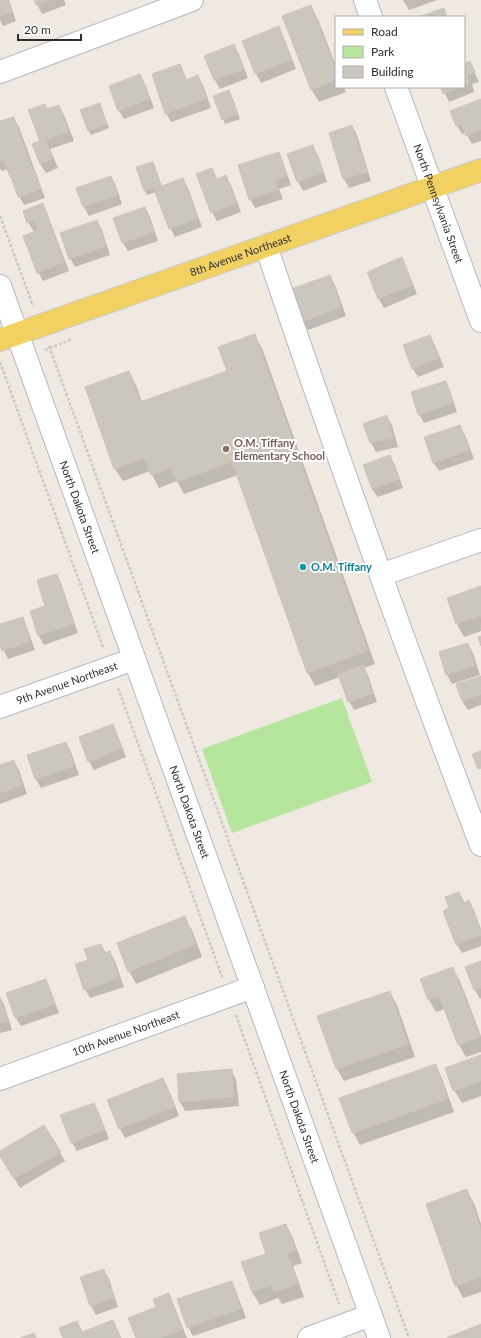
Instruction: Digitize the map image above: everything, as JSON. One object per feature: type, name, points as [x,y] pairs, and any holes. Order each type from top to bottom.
[{"type":"main road","name":"8th Avenue Northeast","points":[[9,337],[481,170]]},
{"type":"street","points":[[0,72],[192,0]]},
{"type":"street","points":[[364,0],[371,16]]},
{"type":"street","name":"North Pennsylvania Street","points":[[396,88],[481,321]]},
{"type":"street","points":[[266,246],[332,439],[436,727],[481,845]]},
{"type":"street","name":"North Dakota Street","points":[[0,286],[9,337],[134,659],[379,1338]]},
{"type":"street","points":[[381,575],[481,540]]},
{"type":"street","name":"9th Avenue Northeast","points":[[0,707],[134,659]]},
{"type":"street","name":"10th Avenue Northeast","points":[[0,1079],[253,987]]},
{"type":"street","points":[[309,1338],[371,1315]]},
{"type":"path","points":[[0,216],[30,299],[42,326],[409,1338]]},
{"type":"path","points":[[0,362],[347,1324]]},
{"type":"green space","points":[[342,698],[372,782],[232,833],[202,749]]},
{"type":"building","points":[[0,0],[8,0],[12,12],[0,16]]},
{"type":"building","points":[[34,0],[51,0],[36,5]]},
{"type":"building","points":[[311,5],[335,67],[335,80],[311,90],[282,16]]},
{"type":"building","points":[[444,8],[447,16],[422,16]]},
{"type":"building","points":[[279,26],[292,60],[255,74],[242,41]]},
{"type":"building","points":[[234,44],[244,69],[214,80],[204,56]]},
{"type":"building","points":[[470,61],[475,72],[467,75],[470,83],[465,86],[465,64]]},
{"type":"building","points":[[180,64],[186,80],[198,75],[206,99],[165,114],[152,74]]},
{"type":"building","points":[[140,74],[150,99],[118,111],[109,86]]},
{"type":"building","points":[[441,88],[458,88],[443,94]]},
{"type":"building","points":[[229,90],[238,114],[222,120],[213,96]]},
{"type":"building","points":[[481,99],[481,130],[466,136],[461,124],[456,126],[450,111]]},
{"type":"building","points":[[100,103],[107,124],[88,131],[80,110]]},
{"type":"building","points":[[45,104],[47,109],[59,105],[69,132],[46,140],[53,159],[40,164],[32,144],[40,141],[28,110]]},
{"type":"building","points":[[14,117],[32,169],[10,177],[4,160],[0,162],[0,121]]},
{"type":"building","points":[[352,125],[367,172],[343,179],[329,133]]},
{"type":"building","points":[[313,145],[323,173],[297,182],[287,154]]},
{"type":"building","points":[[279,152],[287,176],[275,180],[278,190],[249,200],[238,165]]},
{"type":"building","points":[[153,162],[161,185],[144,191],[136,167]]},
{"type":"building","points":[[212,168],[217,179],[226,175],[237,203],[211,213],[196,174]]},
{"type":"building","points":[[34,169],[41,189],[18,197],[11,177]]},
{"type":"building","points":[[111,176],[118,195],[83,207],[76,188]]},
{"type":"building","points":[[183,178],[198,218],[169,229],[154,189]]},
{"type":"building","points":[[43,203],[64,262],[37,273],[23,236],[38,230],[34,220],[27,223],[23,211]]},
{"type":"building","points":[[145,207],[154,232],[122,243],[113,218]]},
{"type":"building","points":[[97,220],[106,246],[69,259],[60,233]]},
{"type":"building","points":[[402,257],[413,285],[378,299],[367,272]]},
{"type":"building","points":[[330,275],[341,307],[302,322],[291,289]]},
{"type":"building","name":"O.M. Tiffany","points":[[255,334],[368,651],[307,673],[232,462],[176,482],[172,468],[151,475],[144,458],[114,469],[85,387],[129,371],[140,402],[227,371],[218,347]]},
{"type":"building","points":[[430,335],[439,358],[412,369],[403,345]]},
{"type":"building","points":[[446,381],[453,403],[418,415],[411,392]]},
{"type":"building","points":[[387,415],[393,438],[370,443],[363,424]]},
{"type":"building","points":[[460,425],[469,450],[433,463],[424,437]]},
{"type":"building","points":[[390,455],[399,479],[372,489],[363,465]]},
{"type":"building","points":[[57,574],[74,624],[38,636],[30,611],[45,606],[37,580]]},
{"type":"building","points":[[481,586],[481,616],[456,624],[447,598]]},
{"type":"building","points":[[23,617],[31,641],[2,651],[0,646],[0,624]]},
{"type":"building","points":[[481,636],[481,646],[478,637]]},
{"type":"building","points":[[468,643],[475,666],[446,675],[439,652]]},
{"type":"building","points":[[363,665],[373,693],[348,702],[338,674]]},
{"type":"building","points":[[481,676],[481,694],[462,701],[456,684]]},
{"type":"building","points":[[113,724],[122,748],[88,762],[79,737]]},
{"type":"building","points":[[66,742],[74,766],[35,779],[27,755]]},
{"type":"building","points":[[481,751],[481,768],[478,769],[472,754]]},
{"type":"building","points":[[14,760],[22,785],[0,793],[0,765]]},
{"type":"building","points":[[459,892],[464,903],[469,900],[481,931],[481,935],[456,945],[443,911],[449,908],[445,897]]},
{"type":"building","points":[[185,916],[196,944],[128,972],[117,943]]},
{"type":"building","points":[[101,944],[105,953],[110,951],[119,978],[84,990],[75,964],[88,960],[84,949]]},
{"type":"building","points":[[481,961],[481,988],[474,990],[465,967]]},
{"type":"building","points":[[453,967],[480,1037],[458,1045],[439,996],[428,1000],[420,979]]},
{"type":"building","points":[[46,979],[55,1004],[15,1018],[6,993]]},
{"type":"building","points":[[390,991],[408,1044],[336,1069],[317,1016]]},
{"type":"building","points":[[0,997],[8,1021],[0,1023]]},
{"type":"building","points":[[481,1055],[481,1081],[453,1091],[445,1068]]},
{"type":"building","points":[[436,1064],[448,1099],[352,1133],[339,1098]]},
{"type":"building","points":[[232,1069],[234,1097],[179,1102],[177,1074]]},
{"type":"building","points":[[163,1078],[175,1107],[119,1129],[107,1100]]},
{"type":"building","points":[[94,1103],[105,1130],[71,1143],[60,1115]]},
{"type":"building","points":[[44,1125],[61,1152],[14,1179],[0,1156],[0,1151]]},
{"type":"building","points":[[467,1189],[481,1230],[481,1277],[455,1286],[426,1204]]},
{"type":"building","points":[[286,1224],[296,1250],[287,1253],[298,1284],[274,1292],[271,1285],[252,1292],[241,1262],[266,1254],[259,1233]]},
{"type":"building","points":[[104,1269],[114,1298],[90,1306],[80,1277]]},
{"type":"building","points":[[232,1281],[241,1309],[187,1328],[177,1299]]},
{"type":"building","points":[[169,1293],[182,1329],[159,1338],[136,1338],[128,1318],[156,1307],[153,1299]]},
{"type":"building","points":[[113,1320],[121,1338],[63,1338],[59,1328],[77,1321],[82,1332]]},
{"type":"building","points":[[481,1324],[481,1338],[446,1338]]},
{"type":"building","points":[[34,1333],[36,1338],[20,1338]]},
{"type":"place","name":"O.M. Tiffany Elementary School","points":[[226,449]]},
{"type":"place","name":"O.M. Tiffany","points":[[303,567]]}]
